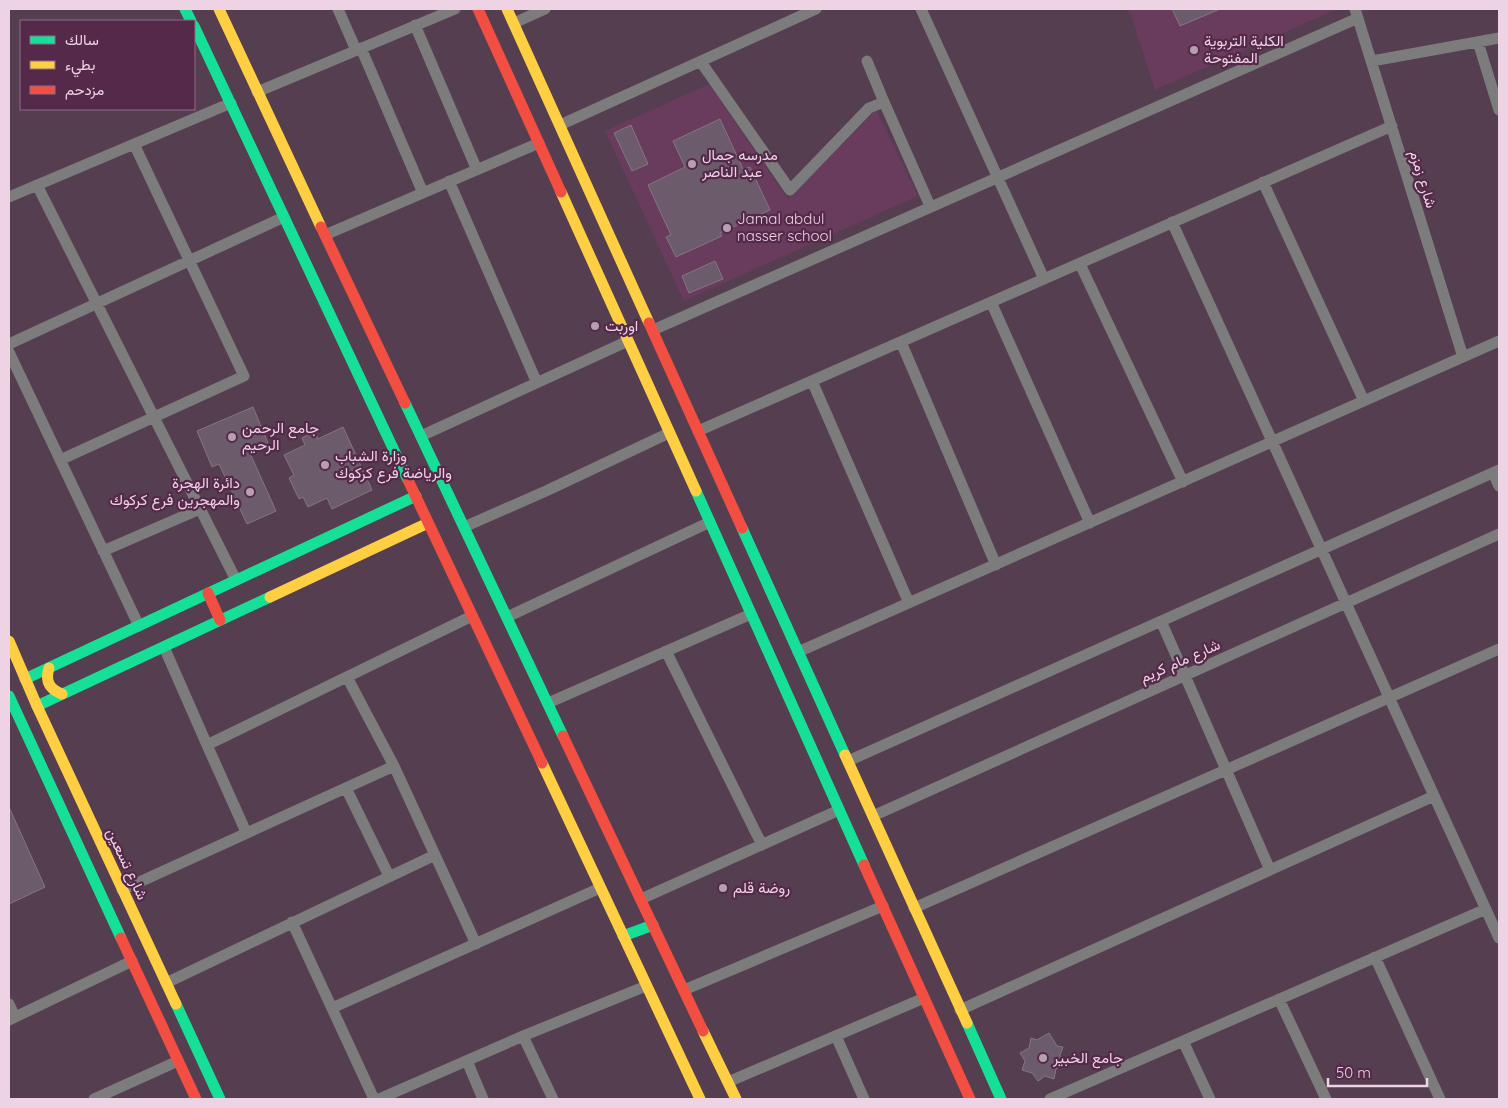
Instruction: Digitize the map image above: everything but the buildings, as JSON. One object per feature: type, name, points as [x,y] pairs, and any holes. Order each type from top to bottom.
[{"type":"street","points":[[219,9],[256,92],[261,135],[284,217],[700,1099]]},
{"type":"street","points":[[338,9],[423,193]]},
{"type":"street","points":[[478,9],[710,522],[741,558],[798,652],[1001,1099]]},
{"type":"street","points":[[507,9],[698,431],[741,558],[751,614],[970,1099]]},
{"type":"street","points":[[514,23],[545,9]]},
{"type":"street","points":[[921,9],[1044,278]]},
{"type":"street","points":[[256,92],[450,10]]},
{"type":"street","points":[[560,125],[811,10]]},
{"type":"street","points":[[652,330],[998,177],[1357,13]]},
{"type":"street","name":"شارع زمزم","points":[[1357,13],[1463,357]]},
{"type":"street","points":[[415,25],[477,170]]},
{"type":"street","points":[[195,28],[231,103],[261,135],[325,235],[736,1099]]},
{"type":"street","points":[[1372,61],[1499,38]]},
{"type":"street","points":[[1478,42],[1499,110]]},
{"type":"street","points":[[867,61],[930,206]]},
{"type":"street","points":[[700,62],[790,190],[869,108],[884,102]]},
{"type":"street","points":[[9,197],[231,103]]},
{"type":"street","points":[[698,431],[1392,126]]},
{"type":"street","points":[[325,235],[539,143]]},
{"type":"street","points":[[60,460],[244,376],[188,262],[134,144]]},
{"type":"street","points":[[449,181],[537,383]]},
{"type":"street","points":[[1263,182],[1364,401]]},
{"type":"street","points":[[37,185],[236,580]]},
{"type":"street","points":[[9,344],[284,217]]},
{"type":"street","points":[[1172,222],[1499,938]]},
{"type":"street","points":[[1080,264],[1183,482]]},
{"type":"street","points":[[991,302],[1090,523]]},
{"type":"street","points":[[798,652],[1499,341]]},
{"type":"street","points":[[421,436],[628,342]]},
{"type":"street","points":[[901,342],[996,565]]},
{"type":"street","points":[[9,352],[139,626]]},
{"type":"street","points":[[812,381],[909,603]]},
{"type":"street","points":[[464,527],[669,433]]},
{"type":"street","points":[[848,761],[1496,471],[1499,486]]},
{"type":"street","points":[[25,679],[416,496]]},
{"type":"street","points":[[103,551],[200,509]]},
{"type":"street","points":[[507,617],[710,522]]},
{"type":"street","points":[[37,706],[428,523]]},
{"type":"street","name":"شارع مام كريم","points":[[872,816],[1499,534]]},
{"type":"street","points":[[208,593],[220,620]]},
{"type":"street","points":[[548,703],[751,614]]},
{"type":"street","points":[[207,745],[472,616]]},
{"type":"street","points":[[1161,621],[1270,870]]},
{"type":"street","name":"شارع تسعين","points":[[9,641],[37,706],[220,1099]]},
{"type":"street","points":[[164,647],[246,832]]},
{"type":"street","points":[[914,908],[1499,649]]},
{"type":"street","points":[[666,651],[762,845]]},
{"type":"street","points":[[49,668],[48,685],[56,693],[62,694]]},
{"type":"street","points":[[347,677],[394,766],[476,944]]},
{"type":"street","points":[[9,696],[196,1099]]},
{"type":"street","points":[[122,890],[394,766]]},
{"type":"street","points":[[346,788],[389,876]]},
{"type":"street","points":[[960,1010],[1434,796]]},
{"type":"street","points":[[641,899],[839,810]]},
{"type":"street","points":[[166,983],[435,855]]},
{"type":"street","points":[[332,1008],[600,888]]},
{"type":"street","points":[[684,990],[883,906]]},
{"type":"street","points":[[1050,1099],[1486,909]]},
{"type":"street","points":[[292,922],[374,1099]]},
{"type":"street","points":[[623,936],[653,925]]},
{"type":"street","points":[[1375,957],[1440,1099]]},
{"type":"street","points":[[9,1004],[12,1018],[132,961]]},
{"type":"street","points":[[379,1099],[523,1036],[646,986]]},
{"type":"street","points":[[728,1082],[924,998]]},
{"type":"street","points":[[1280,999],[1326,1099]]},
{"type":"street","points":[[523,1036],[553,1099]]},
{"type":"street","points":[[836,1036],[864,1099]]},
{"type":"street","points":[[1183,1041],[1210,1099]]},
{"type":"street","points":[[94,1099],[178,1061]]},
{"type":"street","points":[[468,1061],[483,1099]]},
{"type":"shaded area","name":"الكلية التربوية المفتوحة","points":[[1129,9],[1335,9],[1335,10],[1155,90]]},
{"type":"shaded area","name":"مدرسه جمال عبد الناصر","points":[[709,84],[788,199],[876,109],[918,196],[684,301],[605,131]]},
{"type":"traffic: fast","points":[[185,9],[190,20]]},
{"type":"traffic: fast","points":[[195,28],[408,480]]},
{"type":"traffic: fast","points":[[405,403],[563,736]]},
{"type":"traffic: fast","points":[[696,491],[864,865]]},
{"type":"traffic: fast","points":[[25,679],[416,496]]},
{"type":"traffic: fast","points":[[742,528],[845,755]]},
{"type":"traffic: fast","points":[[37,706],[270,597]]},
{"type":"traffic: fast","points":[[9,696],[121,938]]},
{"type":"traffic: fast","points":[[623,936],[653,925]]},
{"type":"traffic: fast","points":[[176,1004],[220,1099]]},
{"type":"traffic: fast","points":[[967,1023],[1001,1099]]},
{"type":"traffic: slow","points":[[219,9],[321,227]]},
{"type":"traffic: slow","points":[[507,9],[649,323]]},
{"type":"traffic: slow","points":[[561,192],[696,491]]},
{"type":"traffic: slow","points":[[270,597],[428,523]]},
{"type":"traffic: slow","points":[[9,641],[37,706],[176,1004]]},
{"type":"traffic: slow","points":[[49,668],[49,684],[54,690],[62,694]]},
{"type":"traffic: slow","points":[[845,755],[967,1023]]},
{"type":"traffic: slow","points":[[542,763],[700,1099]]},
{"type":"traffic: slow","points":[[703,1031],[736,1099]]},
{"type":"traffic: jam","points":[[478,9],[561,192]]},
{"type":"traffic: jam","points":[[321,227],[405,403]]},
{"type":"traffic: jam","points":[[649,323],[742,528]]},
{"type":"traffic: jam","points":[[408,480],[542,763]]},
{"type":"traffic: jam","points":[[208,593],[220,620]]},
{"type":"traffic: jam","points":[[563,736],[703,1031]]},
{"type":"traffic: jam","points":[[864,865],[970,1099]]},
{"type":"traffic: jam","points":[[121,938],[196,1099]]},
{"type":"place","name":"الكلية التربوية المفتوحة","points":[[1194,50]]},
{"type":"place","name":"مدرسه جمال عبد الناصر","points":[[692,164]]},
{"type":"place","name":"Jamal abdul nasser school","points":[[727,228]]},
{"type":"place","name":"اوربت","points":[[595,326]]},
{"type":"place","name":"جامع الرحمن الرحيم","points":[[232,437]]},
{"type":"place","name":"وزارة الشباب والرياضة فرع كركوك","points":[[325,465]]},
{"type":"place","name":"دائرة الهجرة والمهجرين فرع كركوك","points":[[250,492]]},
{"type":"place","name":"روضة قلم","points":[[723,888]]},
{"type":"place","name":"جامع الخبير","points":[[1043,1058]]}]
